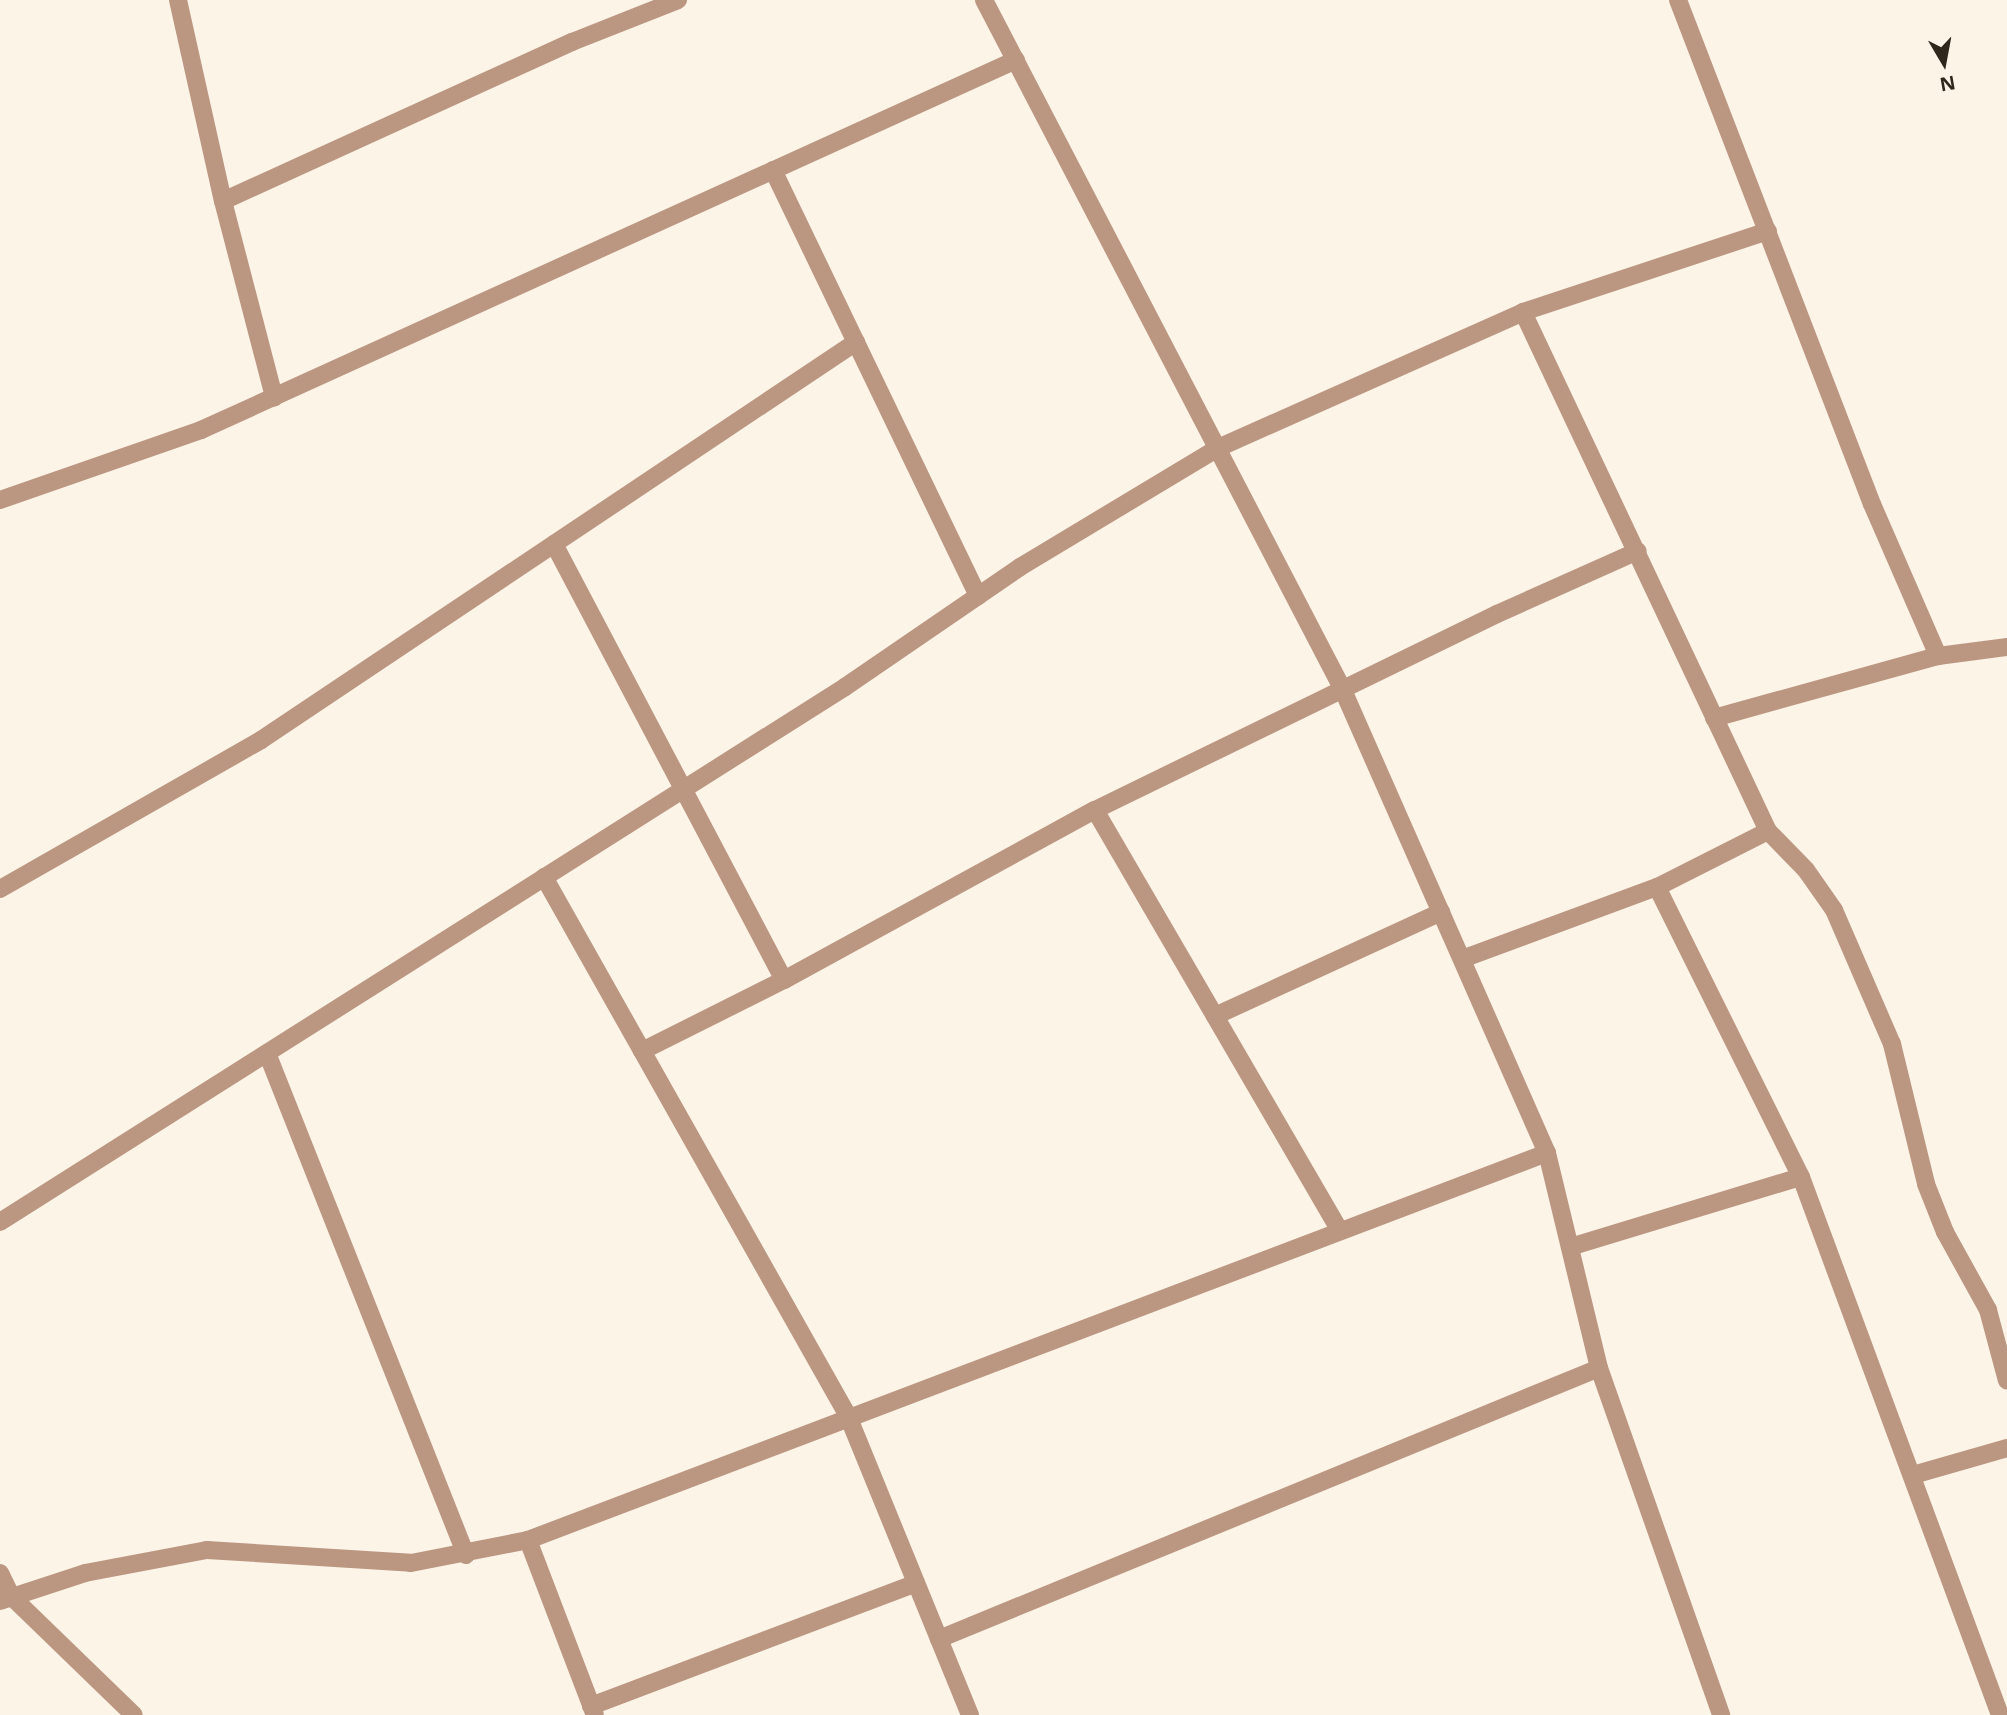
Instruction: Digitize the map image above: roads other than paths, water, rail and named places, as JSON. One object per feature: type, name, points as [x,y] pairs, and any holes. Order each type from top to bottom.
[{"type":"street","points":[[178,0],[223,201],[274,397]]},
{"type":"street","points":[[223,201],[572,42],[678,0]]},
{"type":"street","points":[[984,0],[1342,688],[1547,1153],[1599,1368],[1721,1715]]},
{"type":"street","points":[[1678,0],[1872,504],[1938,656]]},
{"type":"street","points":[[0,500],[201,430],[1016,60]]},
{"type":"street","points":[[773,170],[978,596]]},
{"type":"street","points":[[0,1222],[683,789],[978,596],[1218,448],[1523,312],[1768,231]]},
{"type":"street","points":[[1523,312],[1768,831],[1806,870],[1834,910],[1892,1044],[1926,1184],[1945,1232],[1987,1310],[2007,1381]]},
{"type":"street","points":[[0,890],[261,740],[856,342]]},
{"type":"street","points":[[554,544],[784,980]]},
{"type":"street","points":[[642,1051],[784,980],[1095,810],[1342,688],[1638,551]]},
{"type":"street","points":[[1714,718],[1938,656],[2007,648]]},
{"type":"street","points":[[1095,810],[1339,1229]]},
{"type":"street","points":[[1462,959],[1657,887],[1768,831]]},
{"type":"street","points":[[544,877],[848,1416],[970,1715]]},
{"type":"street","points":[[1657,887],[1801,1177],[2000,1715]]},
{"type":"street","points":[[1215,1016],[1441,912]]},
{"type":"street","points":[[267,1053],[466,1555]]},
{"type":"street","points":[[5,1598],[85,1573],[207,1550],[411,1563],[466,1555],[528,1541],[1339,1229],[1462,1188],[1547,1153]]},
{"type":"street","points":[[1570,1247],[1801,1177]]},
{"type":"street","points":[[939,1639],[1599,1368]]},
{"type":"street","points":[[1913,1475],[2007,1448]]},
{"type":"street","points":[[528,1541],[593,1711],[916,1583]]},
{"type":"street","points":[[0,1573],[5,1598],[134,1715]]}]
